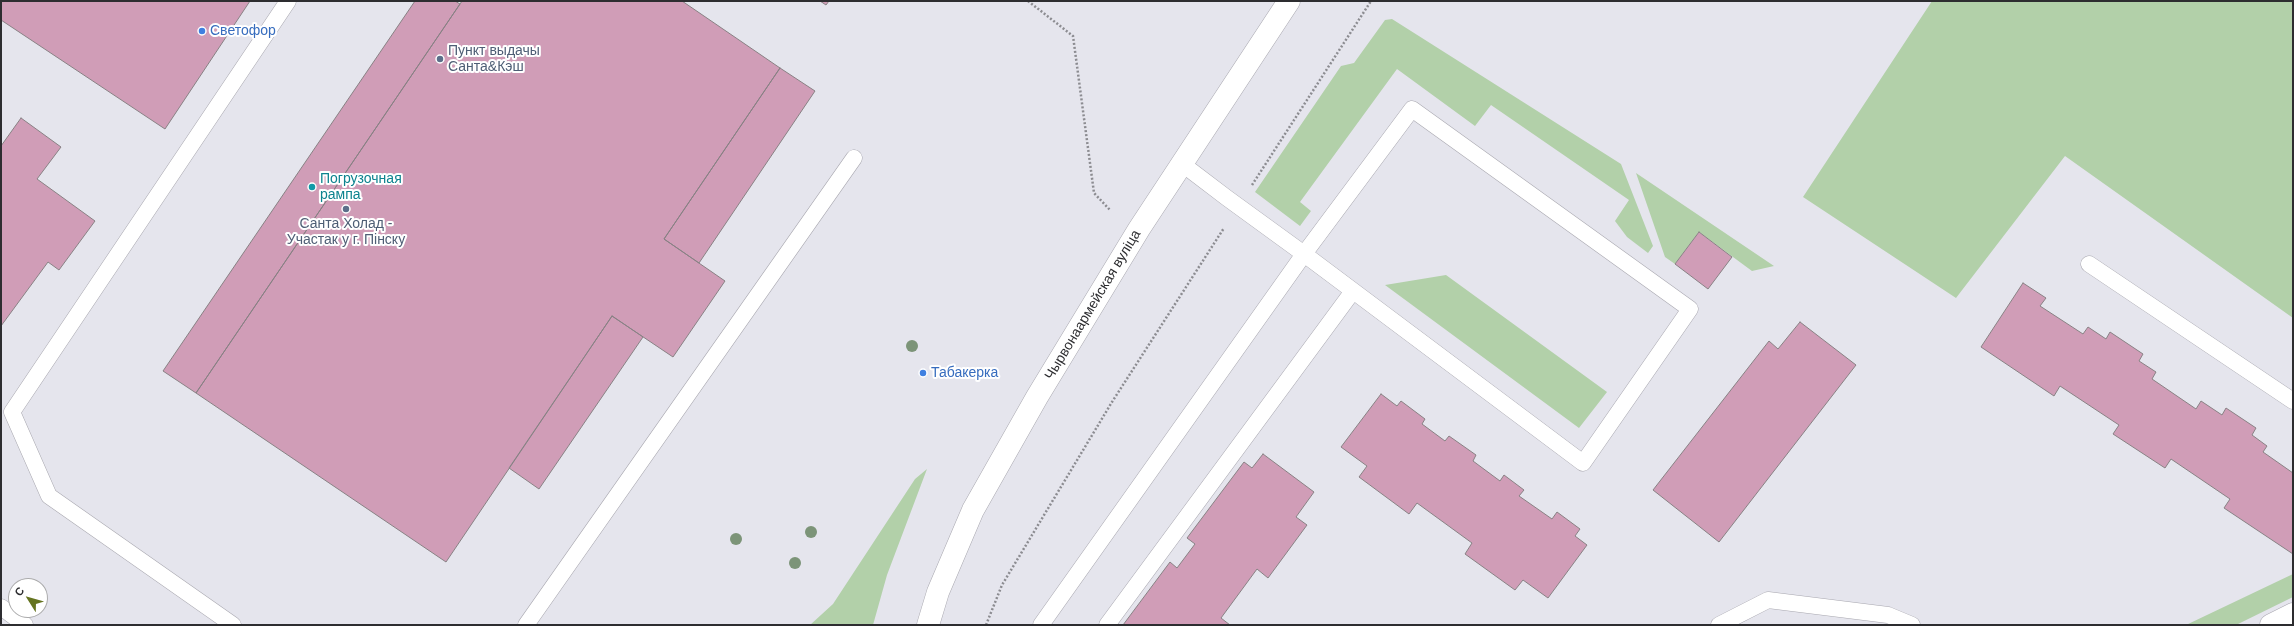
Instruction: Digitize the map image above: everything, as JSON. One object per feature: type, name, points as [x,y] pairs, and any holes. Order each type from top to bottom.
[{"type":"street","name":"Чырвонаармейская вуліца","points":[[928,625],[938,592],[973,510],[1041,390],[1181,163],[1289,1]]},
{"type":"street","points":[[2271,625],[2293,614]]},
{"type":"lane","points":[[233,625],[48,496],[6,410],[288,1]]},
{"type":"lane","points":[[1041,625],[1304,254],[1412,109],[1690,309],[1583,463],[1304,254],[1181,163]]},
{"type":"lane","points":[[526,625],[854,158]]},
{"type":"lane","points":[[2089,264],[2293,401]]},
{"type":"lane","points":[[1107,625],[1353,291]]},
{"type":"lane","points":[[1719,625],[1768,600],[1888,615],[1912,625]]},
{"type":"lane","points":[[1,607],[25,625]]},
{"type":"path","points":[[1028,1],[1073,36],[1094,192],[1110,210]]},
{"type":"path","points":[[986,625],[1002,585],[1112,402],[1371,1]]},
{"type":"green space","points":[[1932,1],[2293,1],[2293,318],[2065,156],[1956,298],[1803,197]]},
{"type":"green space","points":[[1392,19],[1621,164],[1653,246],[1648,253],[1627,237],[1615,221],[1629,200],[1491,105],[1475,126],[1397,69],[1300,202],[1311,211],[1300,226],[1255,192],[1341,66],[1354,63],[1385,20]]},
{"type":"green space","points":[[1636,173],[1774,266],[1752,271],[1699,232],[1675,264],[1665,257]]},
{"type":"green space","points":[[1446,275],[1607,392],[1579,428],[1385,285]]},
{"type":"green space","points":[[927,469],[887,575],[873,625],[810,625],[833,604],[915,479]]},
{"type":"green space","points":[[2293,574],[2293,597],[2236,625],[2186,625]]},
{"type":"building","points":[[1,1],[250,1],[165,129],[1,20]]},
{"type":"building","name":"Погрузочная рампа","points":[[415,1],[455,1],[460,4],[196,393],[163,371]]},
{"type":"building","points":[[462,1],[682,1],[780,68],[664,239],[725,281],[673,357],[612,316],[446,562],[196,393]]},
{"type":"building","points":[[820,1],[829,1],[826,5]]},
{"type":"building","points":[[780,68],[815,91],[699,263],[664,239]]},
{"type":"building","points":[[21,118],[61,147],[37,179],[95,221],[59,270],[48,262],[1,326],[1,146]]},
{"type":"building","points":[[1699,232],[1732,257],[1708,289],[1675,264]]},
{"type":"building","points":[[2023,283],[2046,298],[2040,306],[2083,334],[2088,327],[2106,339],[2110,332],[2143,354],[2139,361],[2156,372],[2152,379],[2196,409],[2201,401],[2222,415],[2226,408],[2256,428],[2252,435],[2267,446],[2263,452],[2293,473],[2293,554],[2224,508],[2230,499],[2171,459],[2165,468],[2113,434],[2119,425],[2060,386],[2054,396],[1981,347]]},
{"type":"building","points":[[612,316],[643,337],[539,489],[509,468]]},
{"type":"building","points":[[1800,322],[1856,365],[1719,542],[1653,490],[1769,341],[1778,349]]},
{"type":"building","points":[[1381,394],[1397,406],[1401,401],[1425,419],[1422,424],[1445,441],[1449,436],[1476,455],[1473,461],[1500,481],[1504,475],[1524,490],[1519,496],[1552,519],[1557,512],[1580,529],[1575,536],[1587,545],[1548,598],[1523,580],[1515,590],[1465,554],[1472,543],[1417,503],[1409,514],[1359,477],[1367,466],[1341,447]]},
{"type":"building","points":[[1263,454],[1314,492],[1296,517],[1307,525],[1268,578],[1257,569],[1221,618],[1230,625],[1123,625],[1170,562],[1177,568],[1195,544],[1187,538],[1244,462],[1252,468]]},
{"type":"place","name":"Светофор","points":[[202,31]]},
{"type":"place","name":"Пункт выдачы Санта&Кэш","points":[[440,59]]},
{"type":"place","name":"Погрузочная рампа","points":[[312,187]]},
{"type":"place","name":"Санта Холад - Участак у г. Пінску","points":[[346,209]]},
{"type":"place","name":"Табакерка","points":[[923,373]]}]
